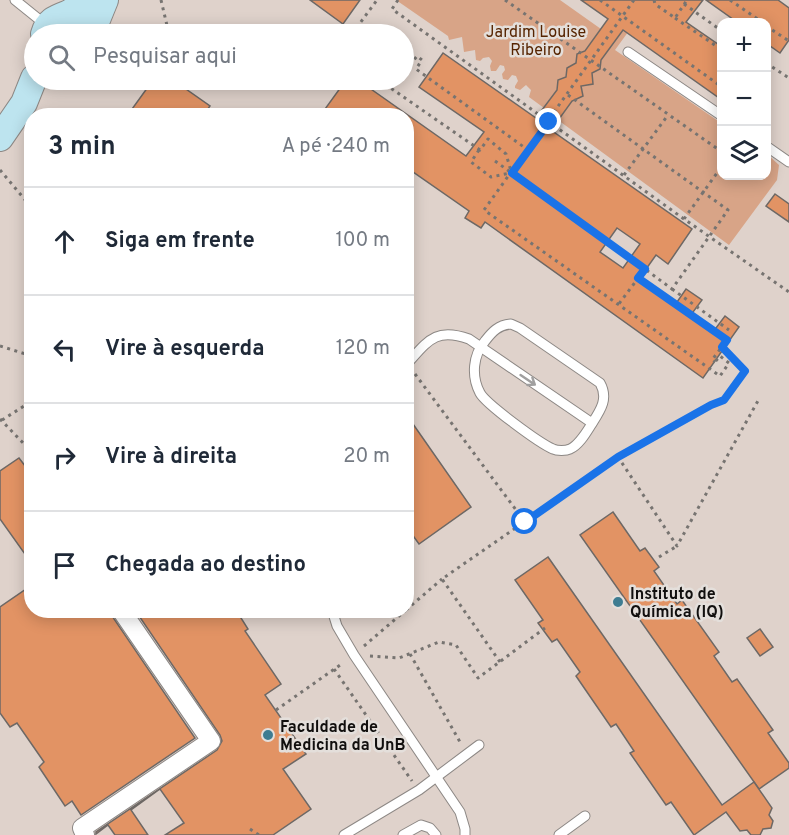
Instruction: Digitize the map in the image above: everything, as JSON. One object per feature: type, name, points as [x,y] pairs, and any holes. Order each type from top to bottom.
[{"type":"street","points":[[97,24],[105,0]]},
{"type":"street","points":[[51,24],[57,16],[78,6],[90,24]]},
{"type":"street","points":[[0,138],[24,103],[29,90]]},
{"type":"street","points":[[24,103],[39,90]]},
{"type":"street","points":[[85,835],[82,828],[211,741],[126,618]]},
{"type":"lane","points":[[15,0],[40,24]]},
{"type":"lane","points":[[628,52],[717,113]]},
{"type":"lane","points":[[771,149],[789,162]]},
{"type":"lane","points":[[506,325],[520,328],[600,383],[605,399],[592,423],[575,446],[569,450],[554,450],[493,408],[480,393],[474,374],[474,362],[479,348],[494,330],[506,325]]},
{"type":"lane","points":[[414,358],[435,336],[448,333],[469,339],[592,423]]},
{"type":"lane","points":[[334,618],[354,655],[460,812],[465,835]]},
{"type":"lane","points":[[344,835],[419,790],[479,745]]},
{"type":"lane","points":[[559,835],[585,816]]},
{"type":"lane","points":[[403,835],[421,825],[430,828],[436,835]]},
{"type":"path","points":[[161,0],[167,24]]},
{"type":"path","points":[[359,24],[377,0]]},
{"type":"path","points":[[398,0],[392,9],[413,24]]},
{"type":"path","points":[[505,0],[717,149]]},
{"type":"path","points":[[600,0],[717,83]]},
{"type":"path","points":[[634,0],[484,210],[720,376],[729,363],[720,356],[716,362],[712,360],[727,340],[638,278]]},
{"type":"path","points":[[654,0],[656,4],[717,47]]},
{"type":"path","points":[[675,18],[687,0]]},
{"type":"path","points":[[730,0],[756,18]]},
{"type":"path","points":[[684,4],[717,27]]},
{"type":"path","points":[[414,25],[789,292]]},
{"type":"path","points":[[771,29],[789,41]]},
{"type":"path","points":[[414,60],[417,56],[422,60],[416,69],[528,150]]},
{"type":"path","points":[[771,66],[789,78]]},
{"type":"path","points":[[393,90],[480,150]]},
{"type":"path","points":[[568,94],[728,210],[672,289]]},
{"type":"path","points":[[624,175],[668,115]]},
{"type":"path","points":[[488,139],[506,154],[512,173],[491,177],[471,162],[488,139]]},
{"type":"path","points":[[495,161],[729,330]]},
{"type":"path","points":[[0,170],[24,198]]},
{"type":"path","points":[[684,219],[717,173]]},
{"type":"path","points":[[618,305],[645,269]]},
{"type":"path","points":[[0,346],[24,354]]},
{"type":"path","points":[[414,603],[442,579],[618,457],[724,400],[745,371],[721,346]]},
{"type":"path","points":[[414,374],[525,522]]},
{"type":"path","points":[[659,557],[677,546],[759,399]]},
{"type":"path","points":[[0,420],[24,406]]},
{"type":"path","points":[[0,412],[0,420],[24,444]]},
{"type":"path","points":[[618,457],[677,546]]},
{"type":"path","points":[[442,579],[500,662]]},
{"type":"path","points":[[276,710],[354,655],[397,618]]},
{"type":"path","points":[[354,655],[399,658],[439,642],[456,645],[478,678],[545,628]]},
{"type":"path","points":[[410,654],[467,754]]},
{"type":"path","points":[[334,669],[392,755],[419,790]]},
{"type":"path","points":[[250,829],[259,835]]},
{"type":"shaded area","points":[[0,0],[789,0],[789,835],[0,835]]},
{"type":"green space","name":"Jardim Louise Ribeiro","points":[[396,0],[560,0],[601,29],[585,51],[577,54],[576,63],[567,68],[566,77],[558,80],[557,90],[544,108],[529,97],[531,90],[526,85],[520,90],[515,88],[518,81],[516,76],[512,75],[508,80],[503,79],[504,66],[500,65],[496,71],[491,71],[492,61],[489,57],[480,61],[476,60],[475,50],[464,52],[462,37],[449,40],[448,36]]},
{"type":"green space","points":[[627,25],[631,28],[615,50],[717,120],[717,180],[771,180],[771,158],[779,165],[777,180],[729,245],[558,120],[572,101],[583,96],[581,86],[592,73],[600,69],[601,60]]},
{"type":"building","points":[[310,0],[360,0],[343,24]]},
{"type":"building","points":[[581,0],[703,0],[686,22],[717,44],[717,96],[623,30],[601,60],[600,69],[592,73],[593,84],[581,86],[583,96],[572,101],[551,130],[692,229],[668,264],[656,255],[639,279],[675,305],[686,289],[702,300],[690,316],[713,332],[725,316],[739,327],[703,378],[485,222],[481,228],[465,218],[469,211],[414,173],[414,119],[466,156],[484,132],[419,87],[443,53],[536,118],[557,90],[558,80],[566,77],[567,68],[576,63],[577,54],[585,51],[608,19]],"holes":[[[617,228],[640,244],[623,268],[600,252]]]},
{"type":"building","points":[[706,0],[778,0],[789,8],[789,40],[780,53],[771,47],[771,18],[731,18]]},
{"type":"building","points":[[146,90],[187,90],[210,106],[209,108],[133,108]]},
{"type":"building","points":[[339,90],[372,90],[398,108],[326,108]]},
{"type":"building","points":[[775,194],[789,204],[789,222],[766,206]]},
{"type":"building","points":[[414,425],[471,507],[419,544],[414,537]]},
{"type":"building","points":[[19,458],[24,465],[24,553],[0,519],[0,471]]},
{"type":"building","name":"Instituto de Química (IQ)","points":[[613,512],[640,551],[645,548],[659,567],[654,571],[677,604],[682,600],[719,652],[714,656],[732,682],[737,679],[773,730],[768,733],[789,763],[789,768],[759,789],[580,535]]},
{"type":"building","points":[[548,557],[722,805],[754,782],[772,808],[769,815],[773,821],[771,828],[763,829],[760,835],[751,835],[747,830],[740,831],[726,812],[694,835],[671,802],[666,805],[630,753],[634,751],[616,724],[611,727],[576,676],[580,672],[557,639],[552,642],[538,623],[543,620],[515,580]]},
{"type":"building","points":[[24,590],[24,618],[113,618],[195,738],[81,815],[72,801],[65,806],[39,767],[44,762],[17,723],[10,727],[0,713],[0,607]]},
{"type":"building","points":[[140,618],[241,618],[248,629],[245,631],[281,684],[265,695],[306,754],[283,769],[311,809],[273,835],[165,835],[184,823],[160,789],[131,810],[148,835],[115,835],[108,825],[96,834],[96,832],[217,750],[222,741]]},
{"type":"building","points":[[760,629],[773,647],[760,656],[747,638]]},
{"type":"place","name":"Instituto de Química (IQ)","points":[[618,602]]},
{"type":"place","name":"Faculdade de Medicina da UnB","points":[[268,735]]},
{"type":"route","points":[[525,522],[618,457],[724,400],[745,371],[722,347],[727,340],[638,278],[645,269],[512,173],[549,122]]}]
